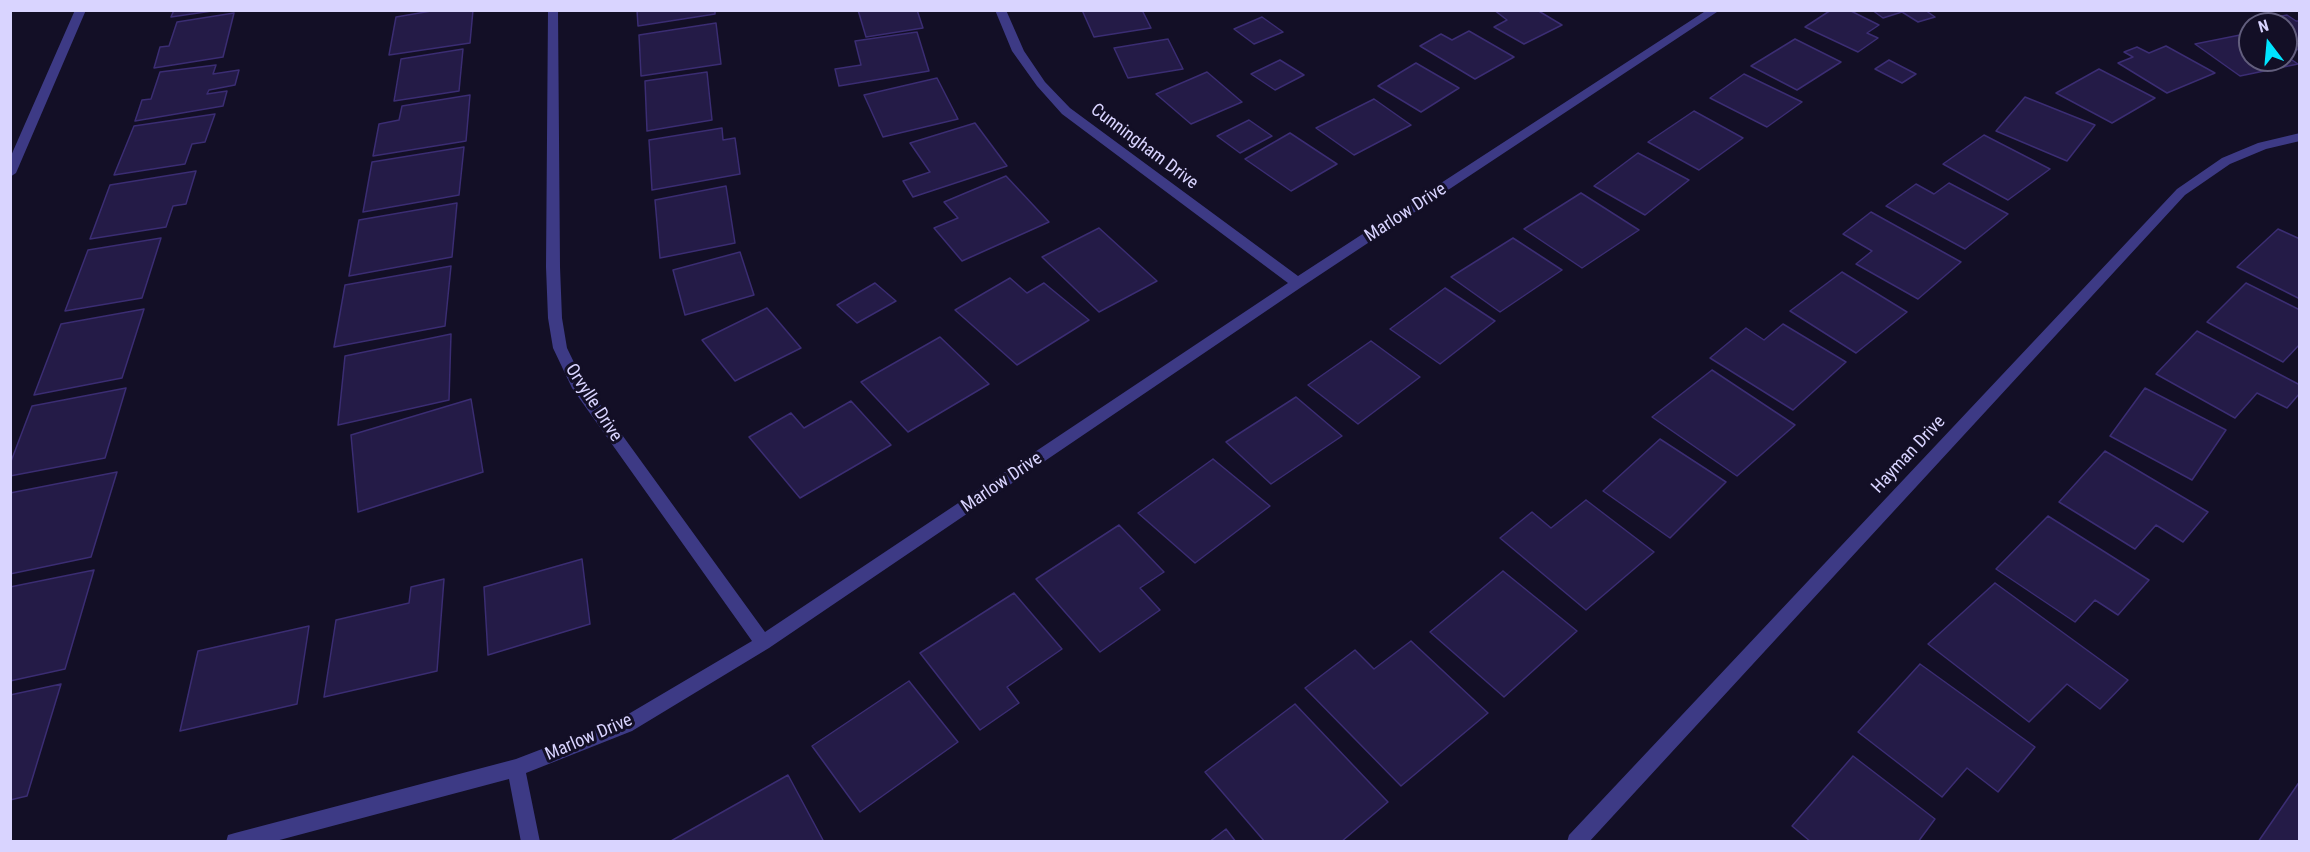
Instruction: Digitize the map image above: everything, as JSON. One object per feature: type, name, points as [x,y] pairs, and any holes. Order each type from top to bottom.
[{"type":"street","points":[[10,173],[81,10]]},
{"type":"street","name":"Orvylle Drive","points":[[553,10],[553,267],[555,318],[560,348],[577,384],[763,643]]},
{"type":"street","name":"Cunningham Drive","points":[[1000,10],[1018,51],[1041,84],[1066,111],[1298,284]]},
{"type":"street","name":"Marlow Drive","points":[[235,842],[516,768],[626,725],[763,643],[1298,284],[1715,10]]},
{"type":"street","name":"Hayman Drive","points":[[1576,842],[2181,192],[2226,161],[2262,146],[2300,137]]},
{"type":"street","points":[[516,768],[531,842]]},
{"type":"building","points":[[174,10],[219,10],[171,17]]},
{"type":"building","points":[[437,10],[473,10],[470,43],[389,55],[396,17]]},
{"type":"building","points":[[637,10],[715,10],[715,14],[638,26]]},
{"type":"building","points":[[858,10],[917,10],[923,28],[866,37]]},
{"type":"building","points":[[1082,10],[1142,10],[1151,28],[1094,37]]},
{"type":"building","points":[[1494,10],[1537,10],[1562,25],[1524,44],[1494,27],[1507,20]]},
{"type":"building","points":[[1831,10],[1849,10],[1879,25],[1867,33],[1878,38],[1858,52],[1805,27]]},
{"type":"building","points":[[1872,10],[1925,10],[1935,17],[1918,22],[1902,12],[1883,18]]},
{"type":"building","points":[[234,13],[223,57],[154,68],[160,47],[169,46],[177,22]]},
{"type":"building","points":[[1262,17],[1283,32],[1254,44],[1234,29]]},
{"type":"building","points":[[2298,21],[2300,21],[2300,51],[2298,50]]},
{"type":"building","points":[[716,23],[721,64],[641,76],[639,35]]},
{"type":"building","points":[[1469,31],[1514,57],[1475,79],[1420,46],[1441,34],[1452,40]]},
{"type":"building","points":[[917,32],[929,71],[839,86],[835,69],[861,65],[855,41]]},
{"type":"building","points":[[2238,35],[2238,72],[2259,72],[2240,76],[2195,44]]},
{"type":"building","points":[[1168,39],[1183,69],[1128,78],[1114,48]]},
{"type":"building","points":[[1795,39],[1841,62],[1797,90],[1751,66]]},
{"type":"building","points":[[2166,46],[2215,73],[2167,93],[2118,63],[2133,57],[2124,52],[2137,47],[2149,53]]},
{"type":"building","points":[[463,49],[459,91],[394,101],[401,59]]},
{"type":"building","points":[[1280,60],[1304,75],[1275,90],[1251,74]]},
{"type":"building","points":[[1889,60],[1916,74],[1902,83],[1875,69]]},
{"type":"building","points":[[1416,63],[1459,88],[1421,112],[1378,86]]},
{"type":"building","points":[[216,65],[213,74],[239,70],[235,85],[209,90],[207,94],[227,91],[223,106],[135,121],[142,100],[151,99],[160,72]]},
{"type":"building","points":[[2099,69],[2155,98],[2112,123],[2056,93]]},
{"type":"building","points":[[707,72],[712,120],[647,131],[645,81]]},
{"type":"building","points":[[1207,72],[1242,102],[1191,124],[1156,94]]},
{"type":"building","points":[[1744,74],[1802,102],[1767,127],[1710,98]]},
{"type":"building","points":[[937,78],[958,119],[883,137],[864,95]]},
{"type":"building","points":[[470,95],[466,141],[373,156],[379,124],[399,120],[402,106]]},
{"type":"building","points":[[2025,97],[2095,125],[2067,161],[1996,131]]},
{"type":"building","points":[[1374,99],[1411,125],[1354,155],[1316,128]]},
{"type":"building","points":[[1694,111],[1743,138],[1699,170],[1648,142]]},
{"type":"building","points":[[215,114],[205,142],[192,144],[185,164],[114,175],[134,126]]},
{"type":"building","points":[[1249,120],[1272,136],[1240,153],[1217,136]]},
{"type":"building","points":[[975,123],[1007,166],[913,197],[903,181],[930,172],[910,143]]},
{"type":"building","points":[[722,128],[723,140],[735,138],[740,174],[652,190],[649,140]]},
{"type":"building","points":[[1290,133],[1337,164],[1291,191],[1245,159]]},
{"type":"building","points":[[1984,135],[2050,169],[2008,200],[1943,164]]},
{"type":"building","points":[[464,147],[459,195],[363,212],[372,162]]},
{"type":"building","points":[[1638,153],[1689,180],[1645,215],[1594,186]]},
{"type":"building","points":[[196,171],[186,204],[173,206],[166,227],[90,239],[110,185]]},
{"type":"building","points":[[1006,176],[1049,222],[962,261],[934,228],[958,218],[944,202]]},
{"type":"building","points":[[1949,183],[2008,214],[1965,249],[1886,206],[1916,184],[1934,194]]},
{"type":"building","points":[[726,186],[735,243],[660,258],[655,200]]},
{"type":"building","points":[[1581,193],[1639,230],[1582,268],[1524,229]]},
{"type":"building","points":[[457,203],[452,257],[349,276],[359,220]]},
{"type":"building","points":[[1871,212],[1961,262],[1918,299],[1856,264],[1872,251],[1843,234]]},
{"type":"building","points":[[1099,228],[1157,281],[1099,312],[1042,257]]},
{"type":"building","points":[[2278,229],[2300,239],[2300,299],[2237,267]]},
{"type":"building","points":[[161,238],[142,298],[65,311],[88,250]]},
{"type":"building","points":[[1513,238],[1562,270],[1500,312],[1451,277]]},
{"type":"building","points":[[740,252],[754,295],[685,315],[673,270]]},
{"type":"building","points":[[451,266],[445,326],[334,347],[345,285]]},
{"type":"building","points":[[1842,272],[1907,312],[1856,353],[1790,311]]},
{"type":"building","points":[[1010,278],[1027,293],[1044,283],[1089,320],[1017,365],[955,310]]},
{"type":"building","points":[[875,283],[896,301],[857,323],[837,305]]},
{"type":"building","points":[[2246,283],[2300,310],[2300,344],[2283,362],[2207,322]]},
{"type":"building","points":[[1445,288],[1495,321],[1440,364],[1390,329]]},
{"type":"building","points":[[767,308],[801,348],[735,381],[702,340]]},
{"type":"building","points":[[144,309],[122,378],[34,395],[61,324]]},
{"type":"building","points":[[1783,324],[1846,362],[1793,410],[1710,358],[1746,328],[1764,340]]},
{"type":"building","points":[[2197,331],[2300,385],[2300,393],[2287,408],[2257,393],[2235,418],[2156,374]]},
{"type":"building","points":[[451,334],[449,400],[338,425],[345,356]]},
{"type":"building","points":[[940,337],[989,384],[908,432],[861,382]]},
{"type":"building","points":[[1371,341],[1420,377],[1358,424],[1308,385]]},
{"type":"building","points":[[1712,370],[1795,425],[1737,476],[1652,417]]},
{"type":"building","points":[[126,388],[105,458],[10,476],[10,464],[32,406]]},
{"type":"building","points":[[2145,388],[2226,430],[2192,480],[2110,436]]},
{"type":"building","points":[[1296,397],[1342,436],[1271,484],[1226,442]]},
{"type":"building","points":[[471,399],[483,472],[358,512],[351,435]]},
{"type":"building","points":[[851,401],[891,445],[800,498],[749,437],[791,413],[804,428]]},
{"type":"building","points":[[1660,439],[1726,482],[1670,538],[1603,491]]},
{"type":"building","points":[[2105,451],[2208,512],[2183,542],[2156,525],[2135,549],[2059,502]]},
{"type":"building","points":[[1213,459],[1270,506],[1195,563],[1138,513]]},
{"type":"building","points":[[117,472],[91,557],[10,574],[10,493]]},
{"type":"building","points":[[1586,500],[1654,552],[1586,610],[1500,538],[1532,512],[1551,528]]},
{"type":"building","points":[[2048,516],[2149,580],[2118,615],[2095,600],[2075,622],[1996,569]]},
{"type":"building","points":[[1119,525],[1164,572],[1140,588],[1160,610],[1100,652],[1036,579]]},
{"type":"building","points":[[582,559],[590,624],[488,655],[484,587]]},
{"type":"building","points":[[94,570],[65,669],[10,681],[10,587]]},
{"type":"building","points":[[1503,571],[1577,631],[1504,697],[1430,632]]},
{"type":"building","points":[[444,579],[437,671],[324,697],[336,620],[409,603],[411,587]]},
{"type":"building","points":[[1995,583],[2128,680],[2100,709],[2067,684],[2029,722],[1928,644]]},
{"type":"building","points":[[1014,593],[1062,649],[1007,687],[1019,703],[980,730],[920,653]]},
{"type":"building","points":[[309,626],[297,704],[180,731],[198,651]]},
{"type":"building","points":[[1411,641],[1488,713],[1401,786],[1305,688],[1355,650],[1374,669]]},
{"type":"building","points":[[1920,664],[2035,747],[1998,792],[1967,768],[1942,797],[1858,732]]},
{"type":"building","points":[[909,681],[958,742],[860,812],[812,746]]},
{"type":"building","points":[[61,684],[27,796],[10,800],[10,695]]},
{"type":"building","points":[[1295,704],[1388,802],[1341,842],[1265,842],[1205,772]]},
{"type":"building","points":[[1853,756],[1935,819],[1918,842],[1811,842],[1792,826]]},
{"type":"building","points":[[788,775],[824,842],[671,841]]},
{"type":"building","points":[[2300,781],[2300,842],[2258,842]]},
{"type":"building","points":[[1226,829],[1236,842],[1209,842]]}]
